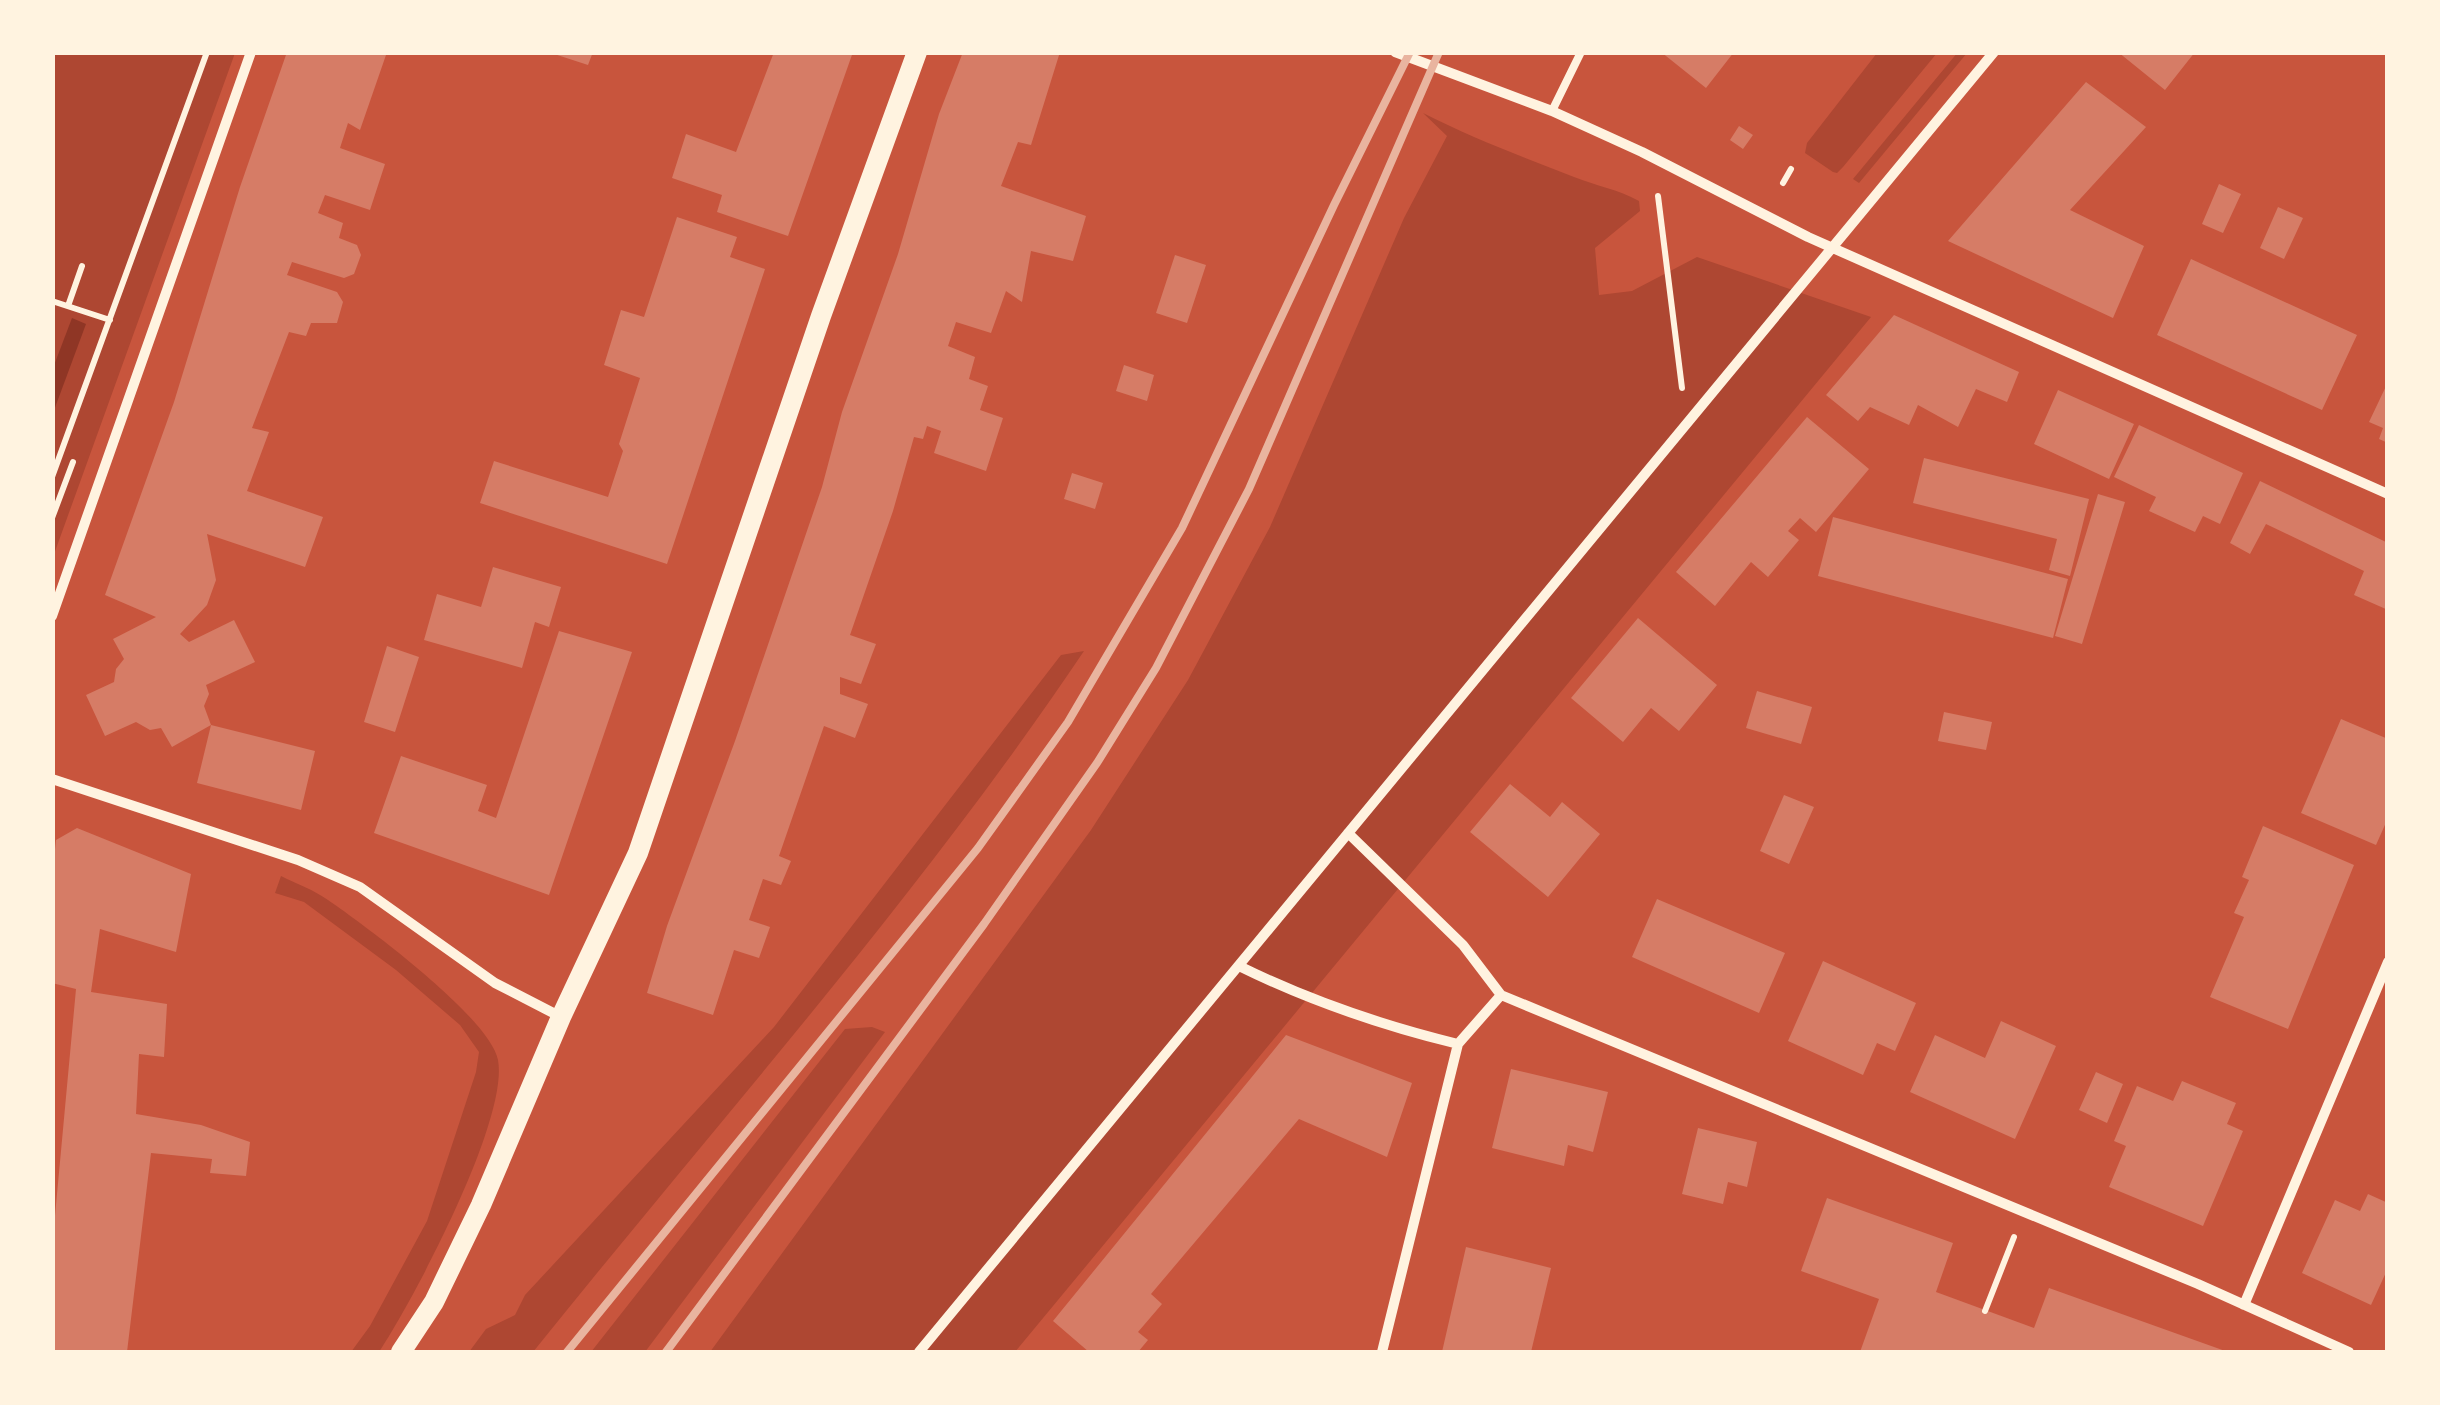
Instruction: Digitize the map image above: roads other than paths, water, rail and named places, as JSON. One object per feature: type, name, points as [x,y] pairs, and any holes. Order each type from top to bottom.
[{"type":"main road","points":[[402,1352],[434,1302],[481,1205],[638,853],[820,316],[917,52]]},
{"type":"street","points":[[52,616],[251,52]]},
{"type":"street","points":[[1395,52],[1552,111],[1832,248],[2388,494]]},
{"type":"street","points":[[919,1352],[1994,52]]},
{"type":"street","points":[[52,779],[298,860],[360,888],[495,983],[562,1017]]},
{"type":"street","points":[[1348,833],[1463,946],[1501,995],[2349,1352]]},
{"type":"street","points":[[2244,1306],[2388,962]]},
{"type":"street","points":[[1238,966],[1301,996],[1396,1029],[1458,1044]]},
{"type":"street","points":[[1382,1352],[1458,1044],[1501,995]]},
{"type":"lane","points":[[1552,111],[1582,52]]},
{"type":"railway","points":[[567,1352],[978,848],[1068,722],[1182,528],[1410,52]]},
{"type":"railway","points":[[666,1352],[984,924],[1097,763],[1156,668],[1249,489],[1439,52]]}]
